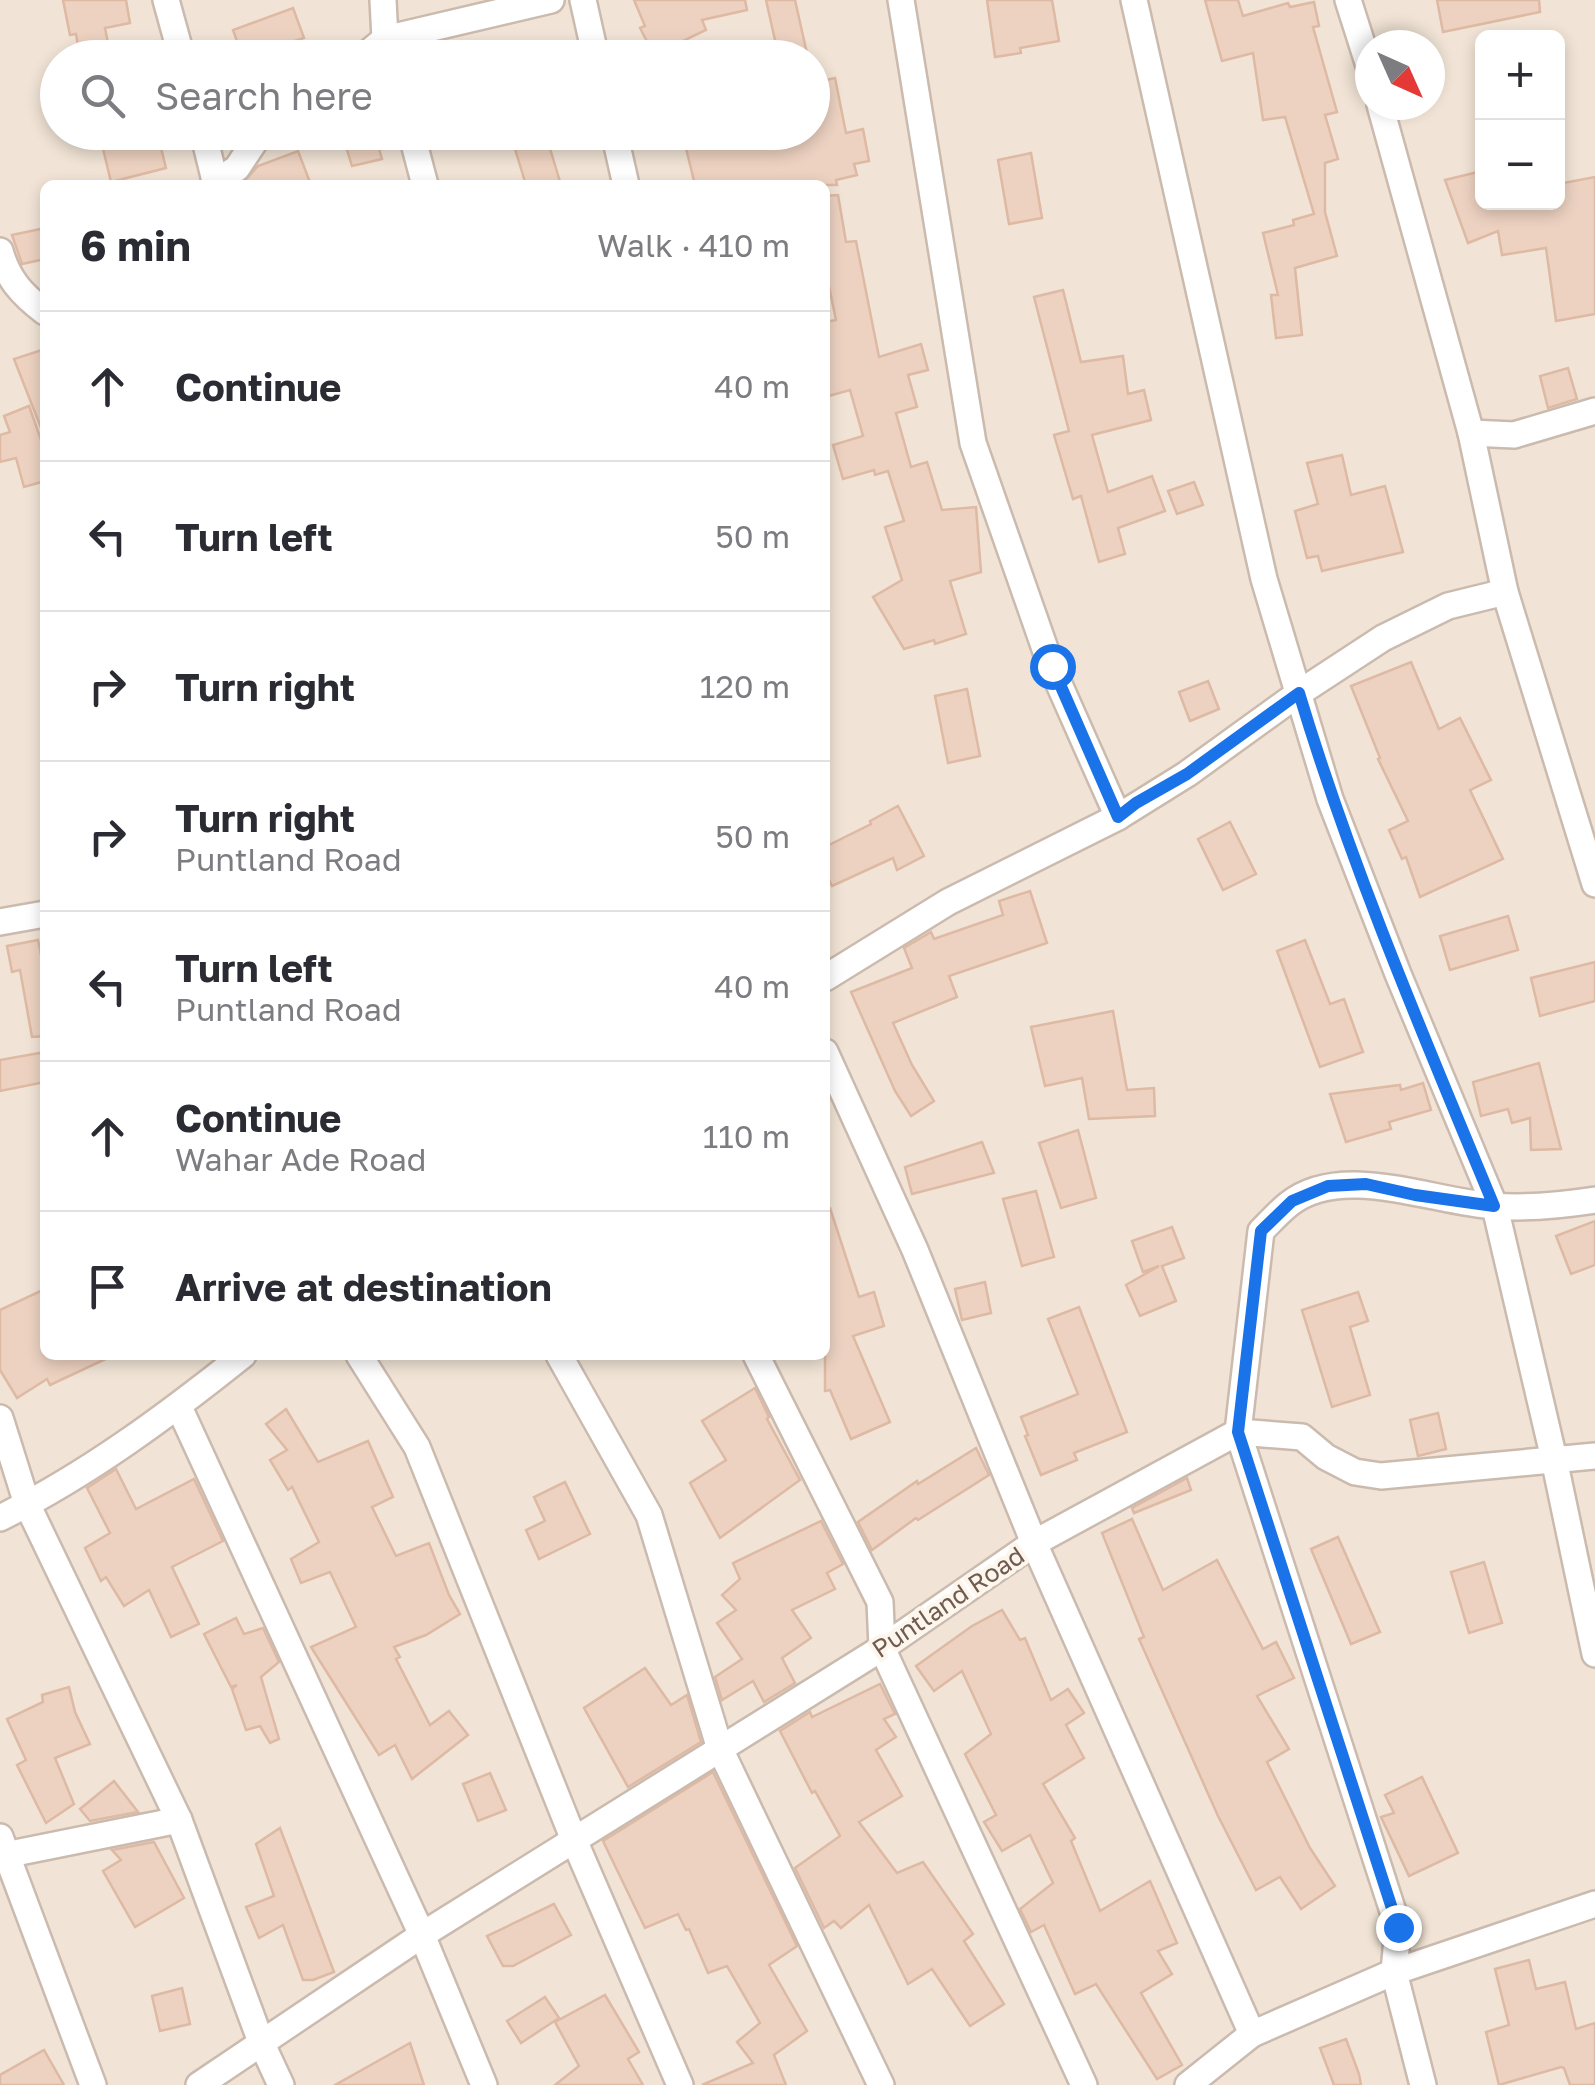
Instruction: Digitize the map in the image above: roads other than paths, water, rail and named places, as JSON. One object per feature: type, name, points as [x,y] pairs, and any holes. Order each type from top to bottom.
[{"type":"street","points":[[166,0],[177,40]]},
{"type":"street","points":[[383,0],[387,40]]},
{"type":"street","points":[[415,40],[550,0]]},
{"type":"street","points":[[583,0],[592,40]]},
{"type":"street","points":[[901,0],[973,443],[1052,666],[1118,817]]},
{"type":"street","points":[[1134,0],[1264,579],[1330,799],[1494,1206],[1595,1654]]},
{"type":"street","points":[[1348,0],[1358,30]]},
{"type":"street","points":[[1384,120],[1471,434],[1505,592],[1595,884]]},
{"type":"street","points":[[207,150],[214,180]]},
{"type":"street","points":[[220,180],[237,168],[249,150]]},
{"type":"street","points":[[415,150],[424,180]]},
{"type":"street","points":[[618,150],[625,180]]},
{"type":"street","points":[[0,250],[6,273],[23,296],[40,308]]},
{"type":"street","points":[[1471,434],[1514,435],[1595,411]]},
{"type":"street","points":[[830,975],[948,902],[1118,817],[1383,638],[1448,606],[1505,592]]},
{"type":"street","points":[[0,922],[40,915]]},
{"type":"street","points":[[830,1063],[915,1250],[1034,1543],[1252,2034]]},
{"type":"street","points":[[1423,2085],[1394,1972],[1398,1927],[1238,1432],[1261,1231],[1292,1201],[1328,1186],[1366,1184],[1494,1206],[1595,1200]]},
{"type":"street","points":[[0,1518],[179,1406],[237,1360]]},
{"type":"street","points":[[363,1360],[417,1448],[574,1840],[680,2085]]},
{"type":"street","points":[[561,1360],[648,1515],[720,1748],[881,2085]]},
{"type":"street","points":[[759,1360],[880,1602],[882,1648],[1084,2085]]},
{"type":"street","points":[[179,1406],[422,1935],[484,2085]]},
{"type":"street","points":[[0,1418],[28,1504],[179,1820],[261,2042],[281,2085]]},
{"type":"street","points":[[1238,1432],[1302,1438],[1326,1457],[1355,1472],[1381,1476],[1595,1456]]},
{"type":"street","name":"Puntland Road","points":[[199,2085],[422,1935],[882,1648],[1034,1543],[1238,1432]]},
{"type":"street","points":[[93,2085],[3,1849],[179,1820]]},
{"type":"street","points":[[1188,2085],[1252,2034],[1394,1972],[1595,1904]]}]
